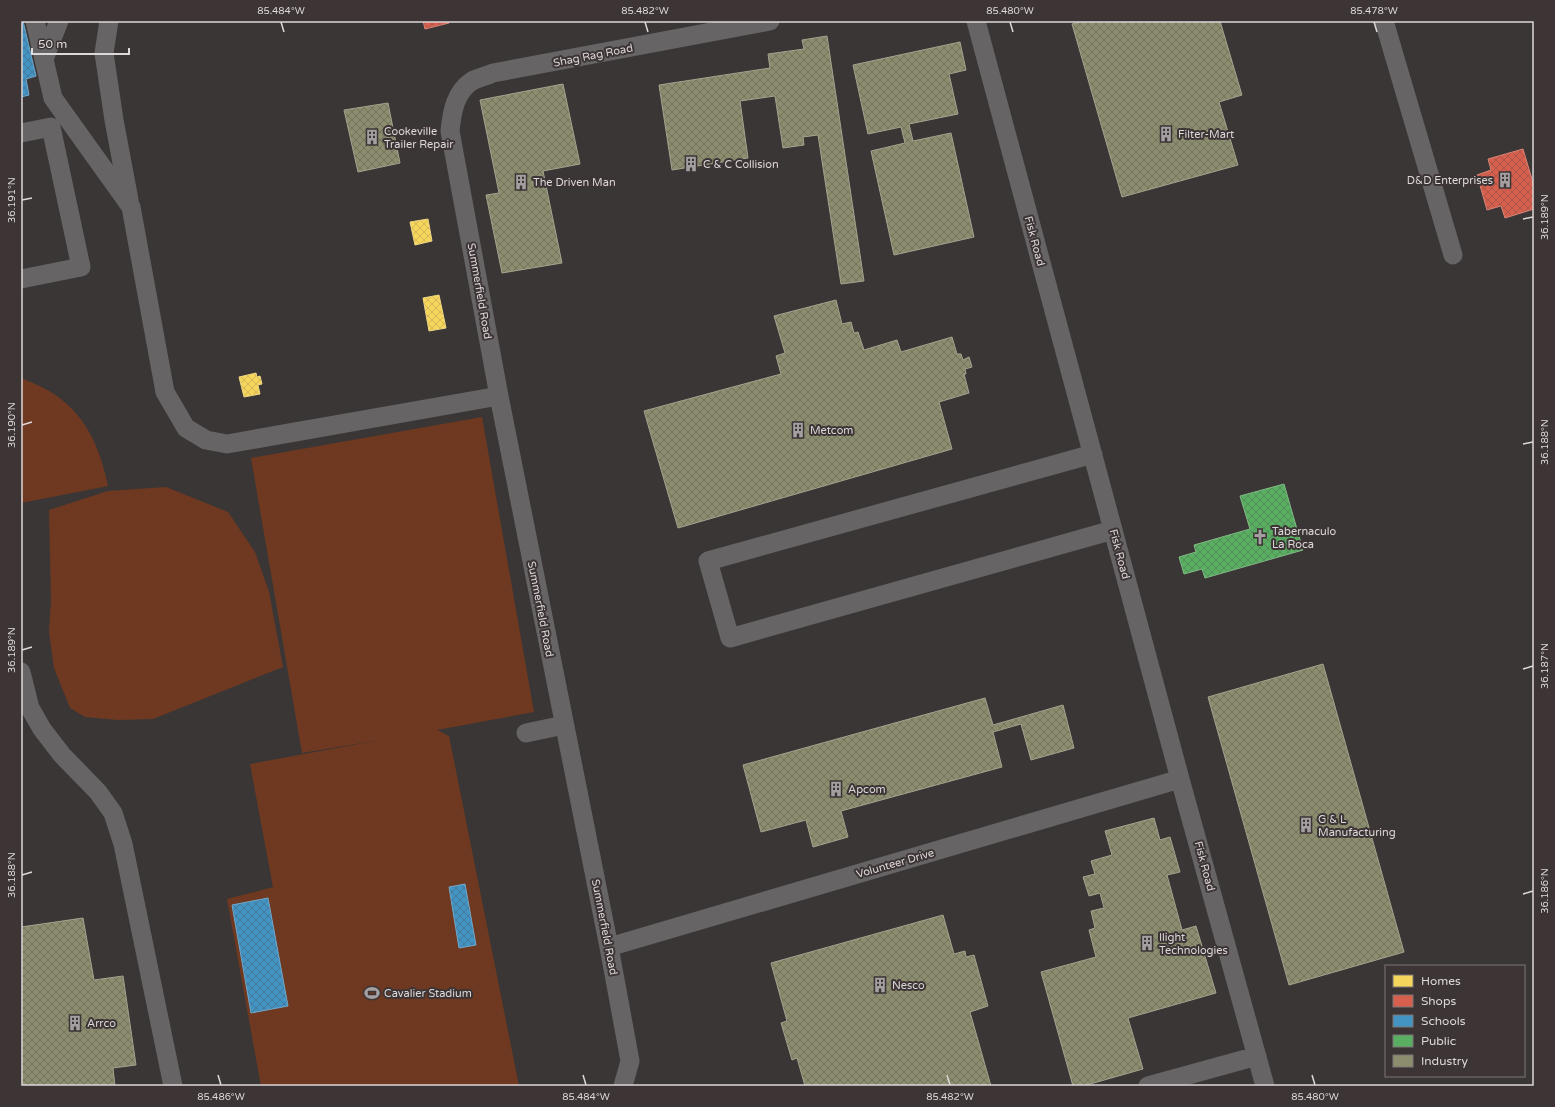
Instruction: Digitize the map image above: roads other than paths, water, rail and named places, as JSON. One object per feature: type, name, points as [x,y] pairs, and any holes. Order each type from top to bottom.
[{"type":"street","points":[[35,21],[53,98],[131,207]]},
{"type":"street","points":[[44,59],[59,21]]},
{"type":"street","points":[[109,21],[104,53],[114,120],[166,392],[186,428],[206,440],[227,444],[499,396]]},
{"type":"street","name":"Shag Rag Road","points":[[450,131],[452,110],[460,92],[472,81],[493,73],[770,21]]},
{"type":"street","name":"Fisk Road","points":[[976,21],[1180,779],[1265,1086]]},
{"type":"street","points":[[1384,21],[1453,255]]},
{"type":"street","points":[[21,132],[51,126],[81,267],[21,279]]},
{"type":"street","name":"Summerfield Road","points":[[450,131],[499,396],[609,947],[630,1061],[624,1086]]},
{"type":"street","points":[[1093,454],[708,561],[730,638],[1113,530]]},
{"type":"street","points":[[21,672],[30,708],[42,729],[62,755],[98,792],[113,812],[123,844],[173,1086]]},
{"type":"street","points":[[526,733],[564,725]]},
{"type":"street","name":"Volunteer Drive","points":[[609,947],[1180,779]]},
{"type":"street","points":[[1148,1086],[1257,1056]]},
{"type":"place","name":"Filter-Mart","points":[[1166,134]]},
{"type":"place","name":"Cookeville Trailer Repair","points":[[372,137]]},
{"type":"place","name":"C & C Collision","points":[[691,164]]},
{"type":"place","name":"D&D Enterprises","points":[[1505,180]]},
{"type":"place","name":"The Driven Man","points":[[521,182]]},
{"type":"place","name":"Metcom","points":[[798,430]]},
{"type":"place","name":"Tabernaculo La Roca","points":[[1260,537]]},
{"type":"place","name":"Apcom","points":[[836,789]]},
{"type":"place","name":"G & L Manufacturing","points":[[1306,825]]},
{"type":"place","name":"Ilight Technologies","points":[[1147,943]]},
{"type":"place","name":"Nesco","points":[[880,985]]},
{"type":"place","name":"Cavalier Stadium","points":[[372,993]]},
{"type":"place","name":"Arrco","points":[[75,1023]]}]
